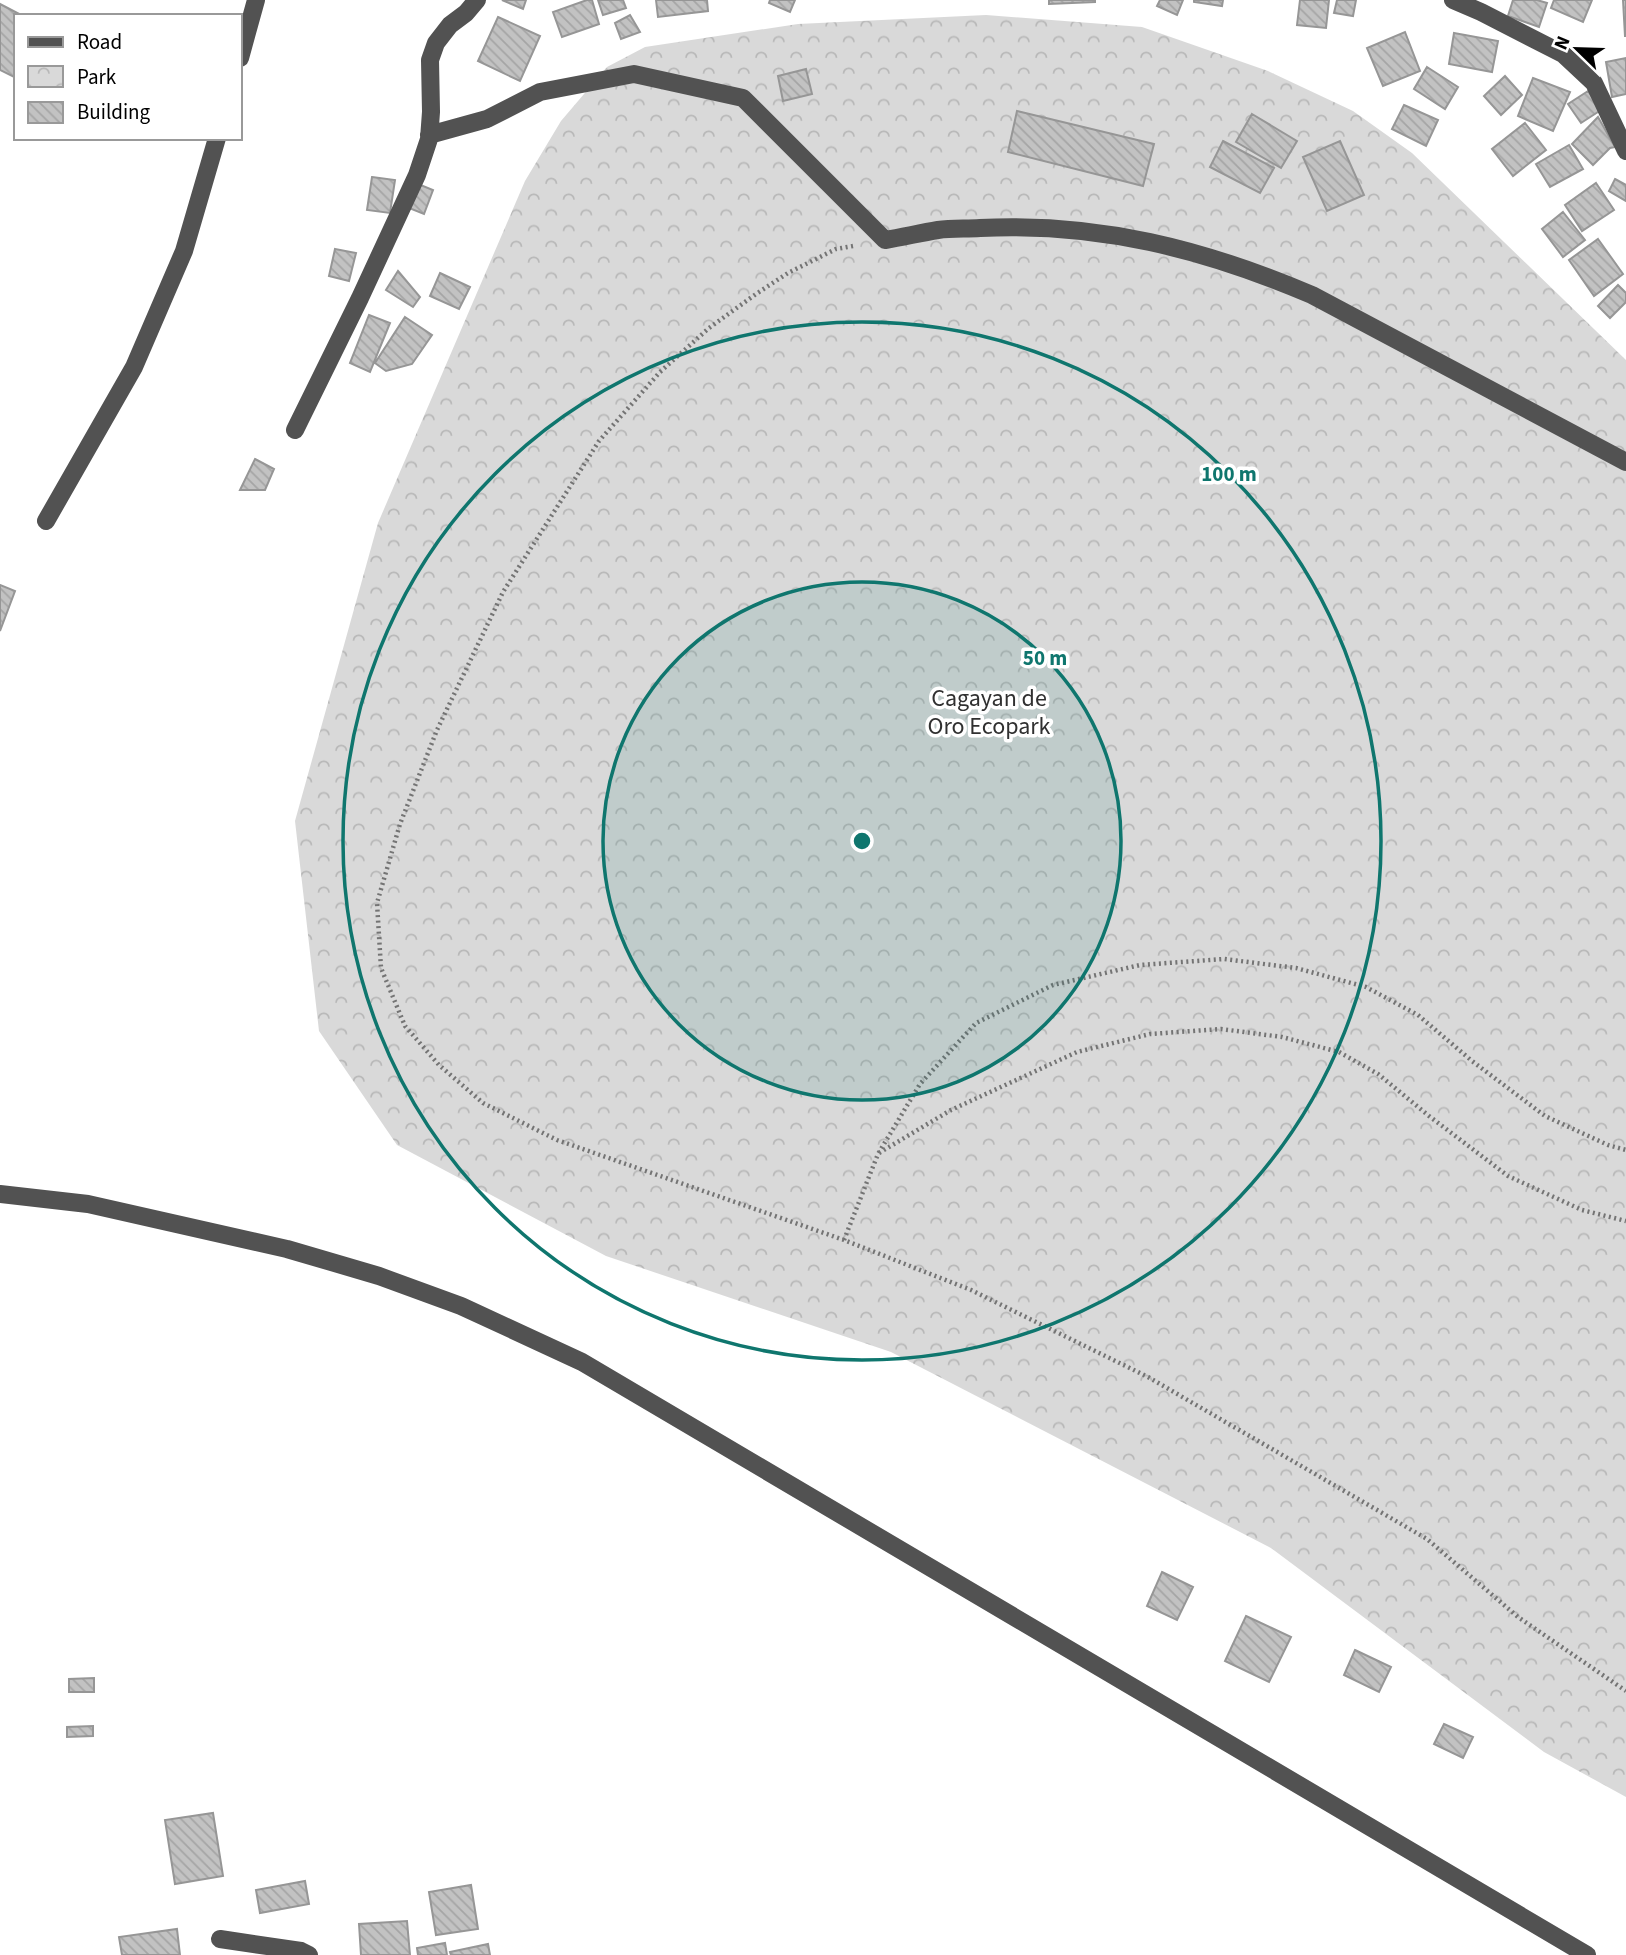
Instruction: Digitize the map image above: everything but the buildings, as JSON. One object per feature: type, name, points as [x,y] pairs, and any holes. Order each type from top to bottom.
[{"type":"street","points":[[242,51],[256,0]]},
{"type":"street","points":[[295,430],[417,175],[429,135],[430,60],[436,43],[450,25],[477,0]]},
{"type":"street","points":[[1453,0],[1563,54],[1594,83],[1626,152]]},
{"type":"street","points":[[429,135],[486,119],[540,92],[634,74],[743,99],[885,240],[939,230],[1021,226],[1086,230],[1151,242],[1212,258],[1268,276],[1312,295],[1626,463]]},
{"type":"street","points":[[46,521],[134,367],[184,251],[216,140]]},
{"type":"street","points":[[0,1194],[88,1204],[287,1249],[379,1276],[461,1306],[582,1362],[1587,1955]]},
{"type":"street","points":[[220,1939],[301,1951],[309,1955]]},
{"type":"path","points":[[885,240],[836,249],[788,273],[709,328],[660,372],[599,441],[503,592],[432,742],[400,824],[377,903],[382,968],[405,1026],[439,1065],[483,1103],[557,1140],[844,1240],[971,1290],[1148,1377],[1427,1539],[1518,1617],[1626,1690]]},
{"type":"path","points":[[844,1240],[878,1154],[920,1084],[976,1023],[1053,985],[1140,965],[1224,958],[1296,968],[1366,986],[1418,1016],[1545,1116],[1608,1145],[1626,1150]]},
{"type":"path","points":[[878,1154],[951,1110],[1077,1052],[1150,1034],[1221,1029],[1282,1037],[1339,1052],[1378,1074],[1508,1176],[1582,1210],[1626,1221]]},
{"type":"green space","name":"Cagayan de Oro Ecopark","points":[[986,15],[1142,27],[1268,71],[1353,111],[1412,153],[1626,360],[1626,1797],[1544,1752],[1271,1548],[891,1352],[606,1256],[397,1145],[319,1031],[295,821],[378,523],[525,181],[561,121],[607,67],[645,47],[798,24]]}]
